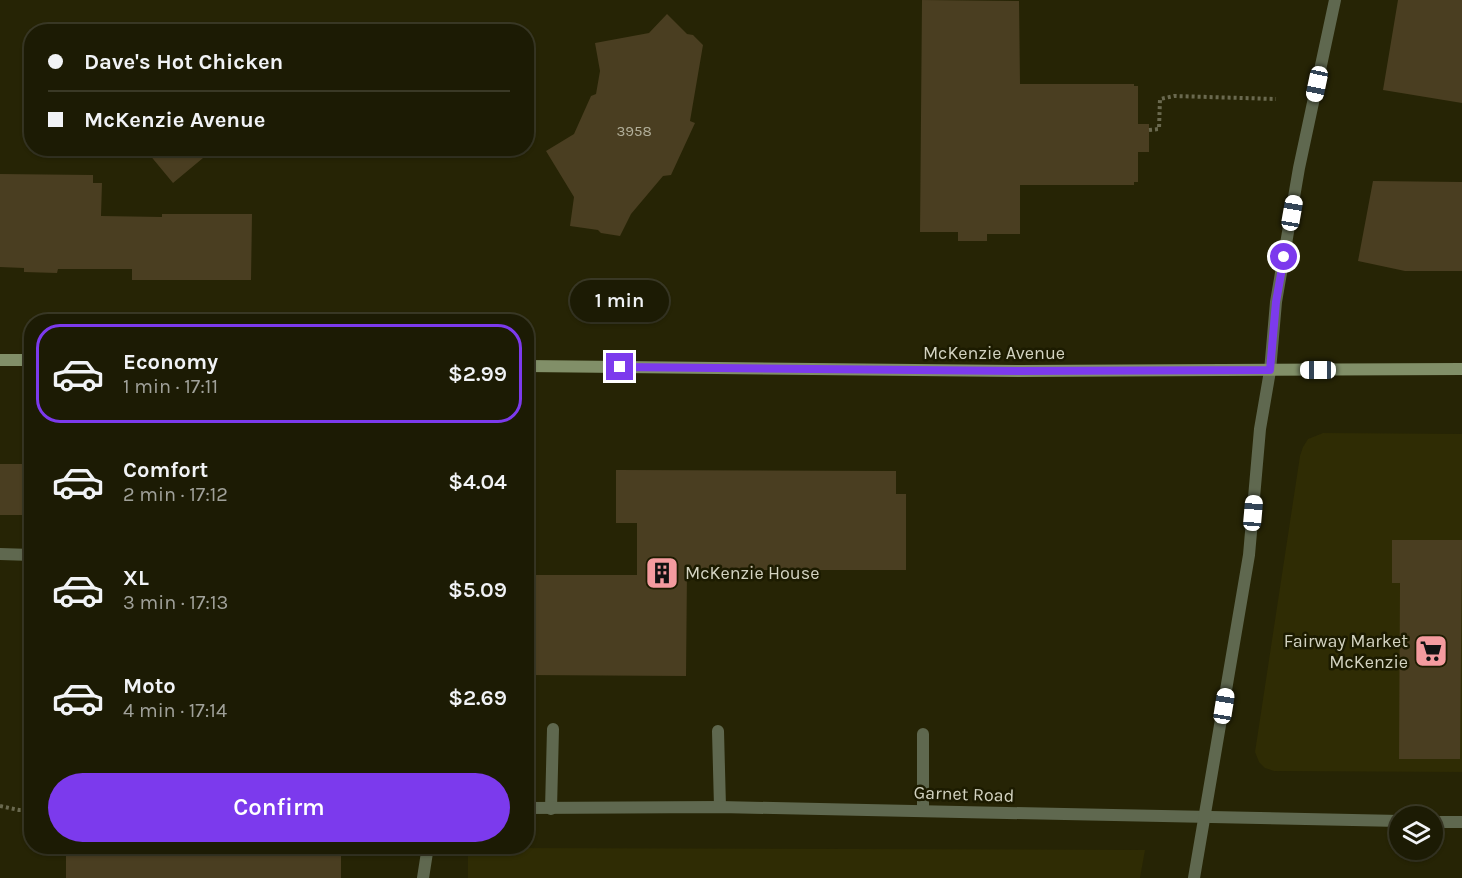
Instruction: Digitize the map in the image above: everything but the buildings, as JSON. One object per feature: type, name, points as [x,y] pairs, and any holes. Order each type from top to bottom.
[{"type":"main road","points":[[0,360],[24,360]]},
{"type":"main road","name":"McKenzie Avenue","points":[[534,366],[1019,371],[1462,369]]},
{"type":"street","points":[[1194,878],[1249,555],[1260,429],[1270,370],[1276,302],[1299,168],[1335,0]]},
{"type":"street","points":[[0,555],[24,555]]},
{"type":"street","points":[[551,809],[553,729]]},
{"type":"street","points":[[718,731],[720,807]]},
{"type":"street","points":[[923,734],[923,810]]},
{"type":"street","name":"Garnet Road","points":[[534,808],[720,807],[923,810],[954,813],[1204,819],[1389,821]]},
{"type":"street","points":[[1443,822],[1462,822]]},
{"type":"street","points":[[423,878],[427,854]]},
{"type":"path","points":[[1149,130],[1160,129],[1160,99],[1174,96],[1276,99]]},
{"type":"path","points":[[0,806],[24,810]]},
{"type":"shaded area","points":[[1323,433],[1462,434],[1462,772],[1274,771],[1265,768],[1259,762],[1255,752],[1300,456],[1308,439]]},
{"type":"shaded area","points":[[534,848],[1145,850],[1140,878],[468,878],[468,854],[534,854]]},
{"type":"place","name":"McKenzie House","points":[[662,573]]},
{"type":"place","name":"Fairway Market McKenzie","points":[[1431,651]]},
{"type":"route","points":[[620,367],[1225,372],[1270,370],[1276,302],[1284,257]]}]
